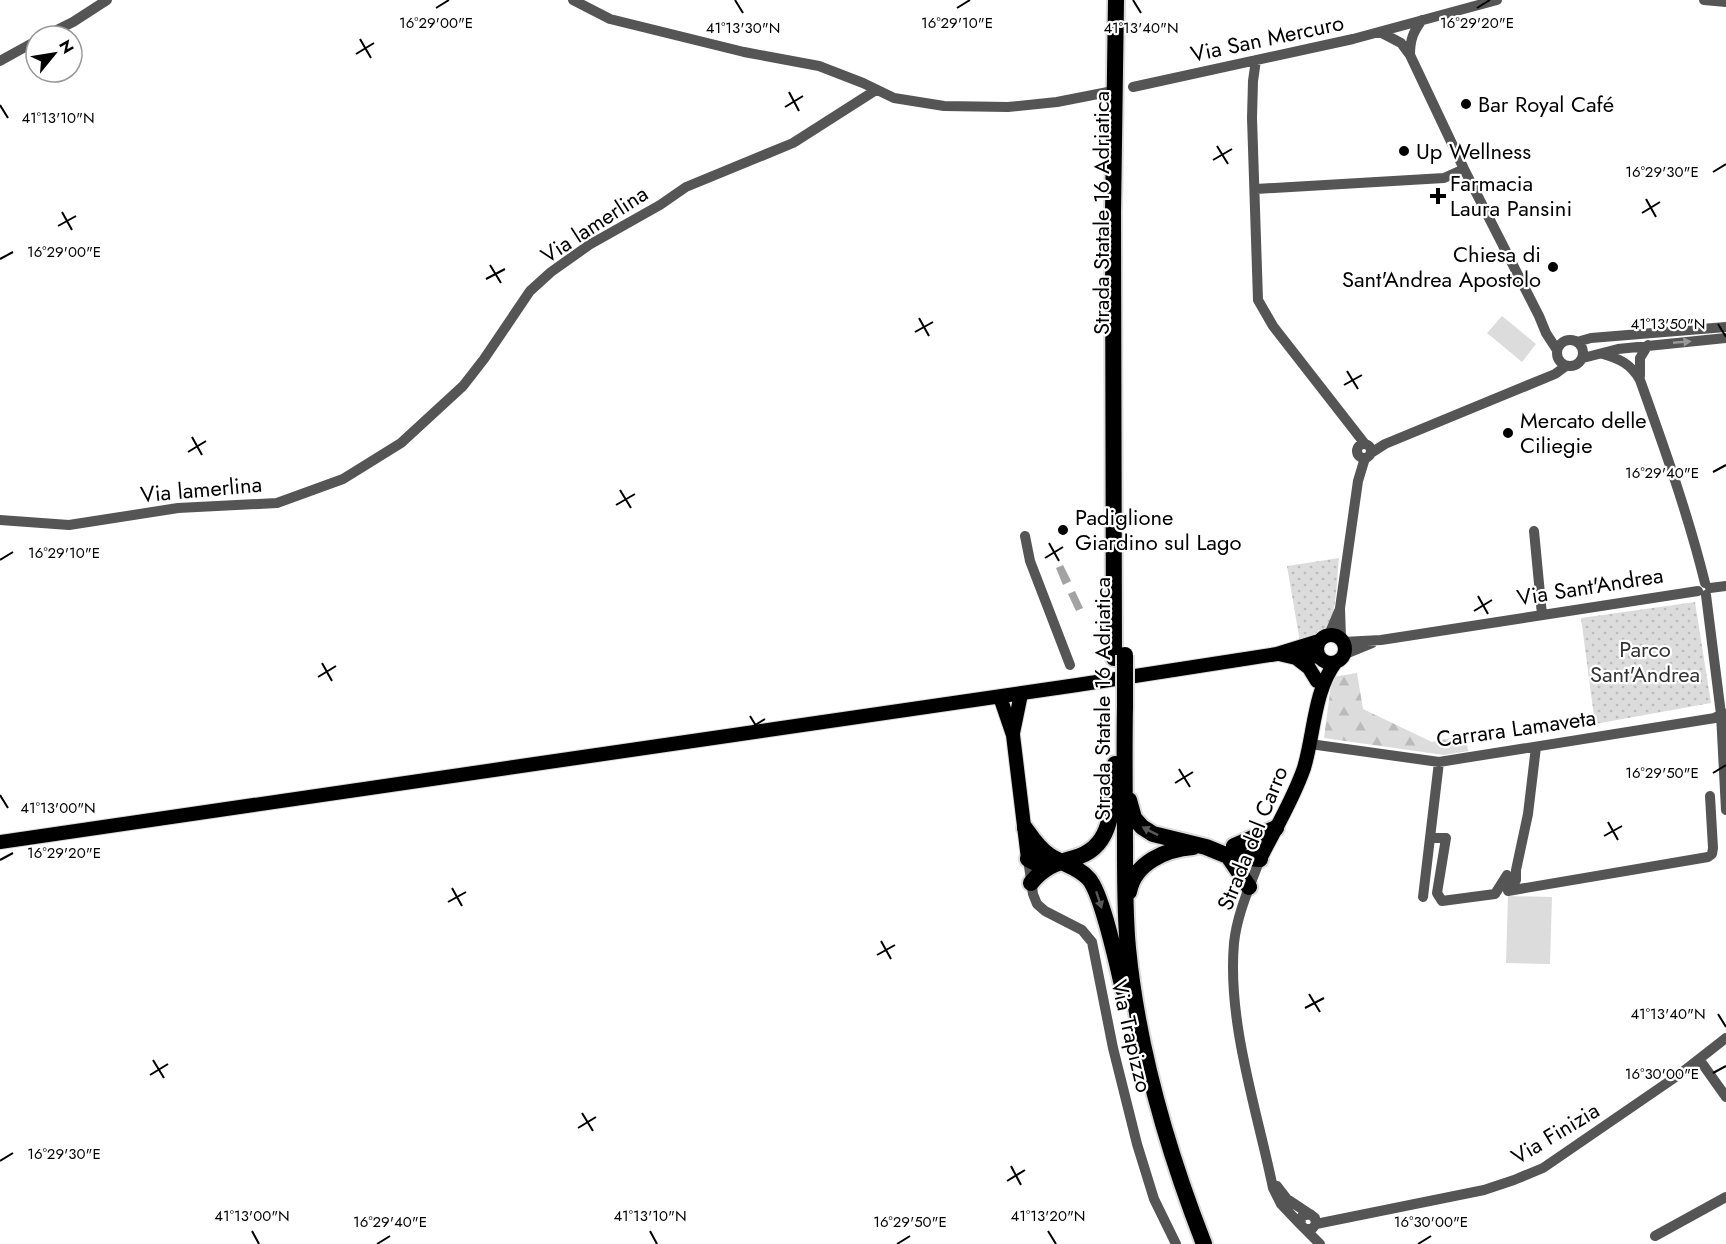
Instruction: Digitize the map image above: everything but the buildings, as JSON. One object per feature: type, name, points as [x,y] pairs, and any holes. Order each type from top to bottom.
[{"type":"highway","name":"Strada Statale 16 Adriatica","points":[[1116,0],[1113,213],[1120,707],[1116,912],[1123,989],[1139,1071],[1154,1130],[1194,1244]]},
{"type":"highway","name":"Strada Statale 16 Adriatica","points":[[1119,656],[1123,0]]},
{"type":"highway","name":"Strada Statale 16 Adriatica","points":[[1119,765],[1126,911],[1133,988],[1148,1068],[1163,1127],[1204,1244]]},
{"type":"highway","points":[[1119,765],[1134,818],[1142,827],[1153,834],[1260,859]]},
{"type":"highway","points":[[1028,859],[1052,860],[1087,854],[1102,840],[1108,825],[1119,765]]},
{"type":"highway","points":[[1024,828],[1052,860],[1080,871],[1089,879],[1095,889],[1123,989]]},
{"type":"highway","points":[[1231,851],[1276,828]]},
{"type":"highway","points":[[1126,911],[1131,881],[1143,866],[1180,848],[1206,846]]},
{"type":"highway","points":[[1231,851],[1249,887]]},
{"type":"highway","points":[[1031,883],[1052,860]]},
{"type":"main road","name":"Via Sant'Andrea","points":[[0,842],[1021,694],[1335,646]]},
{"type":"main road","points":[[1320,658],[1317,649],[1335,646]]},
{"type":"main road","name":"Strada del Carro","points":[[1260,859],[1295,793],[1311,744],[1320,699],[1335,646]]},
{"type":"main road","name":"Via Sant'Andrea","points":[[1277,654],[1296,658],[1320,658]]},
{"type":"main road","points":[[1296,658],[1309,668],[1317,681]]},
{"type":"main road","name":"Strada del Carro","points":[[1320,658],[1317,681],[1320,699]]},
{"type":"main road","points":[[1013,735],[1021,694]]},
{"type":"main road","points":[[1000,697],[1013,735],[1028,859]]},
{"type":"street","points":[[69,24],[107,0]]},
{"type":"street","points":[[573,0],[610,20],[744,52],[819,66],[894,99],[944,106],[1008,107],[1057,102],[1108,92]]},
{"type":"street","name":"Via San Mercuro","points":[[1133,87],[1380,32],[1480,2],[1497,0]]},
{"type":"street","points":[[1704,0],[1726,3]]},
{"type":"street","points":[[1405,42],[1422,20]]},
{"type":"street","points":[[1402,26],[1399,34],[1405,42],[1464,168],[1546,333],[1562,364],[1566,366]]},
{"type":"street","points":[[1380,32],[1405,42]]},
{"type":"street","points":[[0,61],[24,47]]},
{"type":"street","points":[[1256,60],[1252,109],[1258,300],[1273,326],[1350,425],[1364,450],[1385,444],[1555,374],[1566,366],[1578,364],[1583,358],[1618,349],[1726,338]]},
{"type":"street","name":"Via lamerlina","points":[[0,520],[69,525],[178,508],[277,503],[343,479],[401,443],[463,386],[530,291],[589,244],[686,187],[793,143],[876,90]]},
{"type":"street","points":[[1256,189],[1444,178],[1464,168]]},
{"type":"street","points":[[1539,316],[1550,331],[1565,341],[1577,342],[1591,338],[1726,327]]},
{"type":"street","points":[[1540,379],[1552,370],[1557,353],[1565,341]]},
{"type":"street","points":[[1577,342],[1583,349],[1583,358]]},
{"type":"street","points":[[1640,380],[1640,358],[1648,345]]},
{"type":"street","points":[[1603,354],[1626,363],[1634,369],[1640,380],[1669,459],[1697,550],[1723,714],[1726,810]]},
{"type":"street","name":"Strada del Carro","points":[[1335,646],[1364,450]]},
{"type":"street","points":[[1534,531],[1542,615]]},
{"type":"street","points":[[1025,536],[1030,561],[1070,665]]},
{"type":"street","name":"Via Sant'Andrea","points":[[1335,646],[1726,586]]},
{"type":"street","name":"Strada del Carro","points":[[1335,646],[1341,621],[1340,608]]},
{"type":"street","points":[[1341,621],[1359,640]]},
{"type":"street","name":"Via Sant'Andrea","points":[[1335,646],[1359,640],[1381,640]]},
{"type":"street","name":"Carrara Lamaveta","points":[[1311,744],[1439,762],[1715,718],[1723,714]]},
{"type":"street","points":[[1536,747],[1528,814],[1516,880],[1508,891],[1708,856],[1712,854],[1713,848],[1710,796]]},
{"type":"street","points":[[1423,897],[1439,762]]},
{"type":"street","points":[[1430,838],[1446,838],[1437,893],[1442,902],[1495,894],[1507,875]]},
{"type":"street","name":"Via Trapizzo","points":[[1028,859],[1037,904],[1045,911],[1082,930],[1092,942],[1113,1048],[1137,1144],[1154,1199],[1176,1244]]},
{"type":"street","name":"Strada del Carro","points":[[1260,859],[1249,887],[1235,941],[1234,989],[1245,1065],[1269,1170],[1287,1199],[1310,1222],[1322,1244]]},
{"type":"street","name":"Via Finizia","points":[[1310,1222],[1346,1218],[1484,1190],[1543,1168],[1680,1074],[1726,1038]]},
{"type":"street","points":[[1699,1059],[1726,1097]]},
{"type":"street","points":[[1655,1236],[1726,1197]]},
{"type":"green space","points":[[1502,316],[1536,344],[1522,362],[1487,333]]},
{"type":"green space","points":[[1339,558],[1334,610],[1328,628],[1321,635],[1300,642],[1287,566]]},
{"type":"green space","name":"Parco Sant'Andrea","points":[[1695,602],[1711,703],[1595,724],[1581,618]]},
{"type":"green space","points":[[1357,673],[1363,709],[1432,742],[1466,735],[1468,751],[1444,755],[1324,738],[1332,677]]},
{"type":"green space","points":[[1508,896],[1552,897],[1550,964],[1506,963]]},
{"type":"shaded area","points":[[1063,565],[1071,581],[1063,585],[1056,568]]},
{"type":"shaded area","points":[[1075,591],[1083,608],[1076,611],[1068,594]]},
{"type":"place","name":"Bar Royal Café","points":[[1466,104]]},
{"type":"place","name":"Up Wellness","points":[[1404,151]]},
{"type":"place","name":"Farmacia Laura Pansini","points":[[1438,196]]},
{"type":"place","name":"Chiesa di Sant'Andrea Apostolo","points":[[1553,267]]},
{"type":"place","name":"Mercato delle Ciliegie","points":[[1508,433]]},
{"type":"place","name":"Padiglione Giardino sul Lago","points":[[1063,530]]}]
